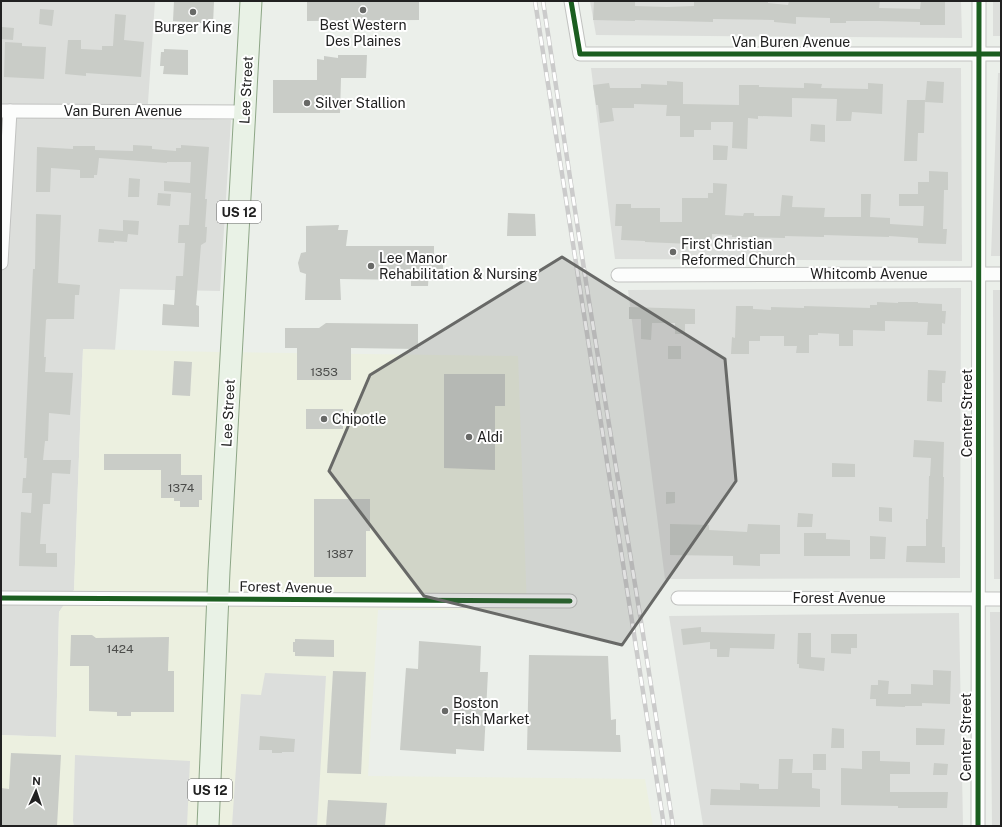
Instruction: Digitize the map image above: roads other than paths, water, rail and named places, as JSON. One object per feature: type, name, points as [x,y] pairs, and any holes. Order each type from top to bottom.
[{"type":"main road","name":"Lee Street","points":[[208,826],[218,598],[251,1]]},
{"type":"street","name":"Van Buren Avenue","points":[[572,1],[580,54],[1001,54]]},
{"type":"street","name":"Center Street","points":[[978,826],[979,1]]},
{"type":"street","name":"Van Buren Avenue","points":[[5,111],[244,112]]},
{"type":"street","points":[[1,263],[5,111]]},
{"type":"street","name":"Whitcomb Avenue","points":[[618,275],[1001,274]]},
{"type":"street","name":"Forest Avenue","points":[[1,598],[570,601]]},
{"type":"street","name":"Forest Avenue","points":[[678,598],[1001,599]]},
{"type":"railway","points":[[535,1],[664,826]]},
{"type":"railway","points":[[543,1],[588,295],[673,826]]},
{"type":"place","name":"Best Western Des Plaines","points":[[363,10]]},
{"type":"place","name":"Burger King","points":[[193,12]]},
{"type":"place","name":"Silver Stallion","points":[[307,103]]},
{"type":"place","name":"First Christian Reformed Church","points":[[673,252]]},
{"type":"place","name":"Lee Manor Rehabilitation & Nursing","points":[[371,266]]},
{"type":"place","name":"Chipotle","points":[[324,419]]},
{"type":"place","name":"Aldi","points":[[469,437]]},
{"type":"place","name":"Boston Fish Market","points":[[445,711]]}]
